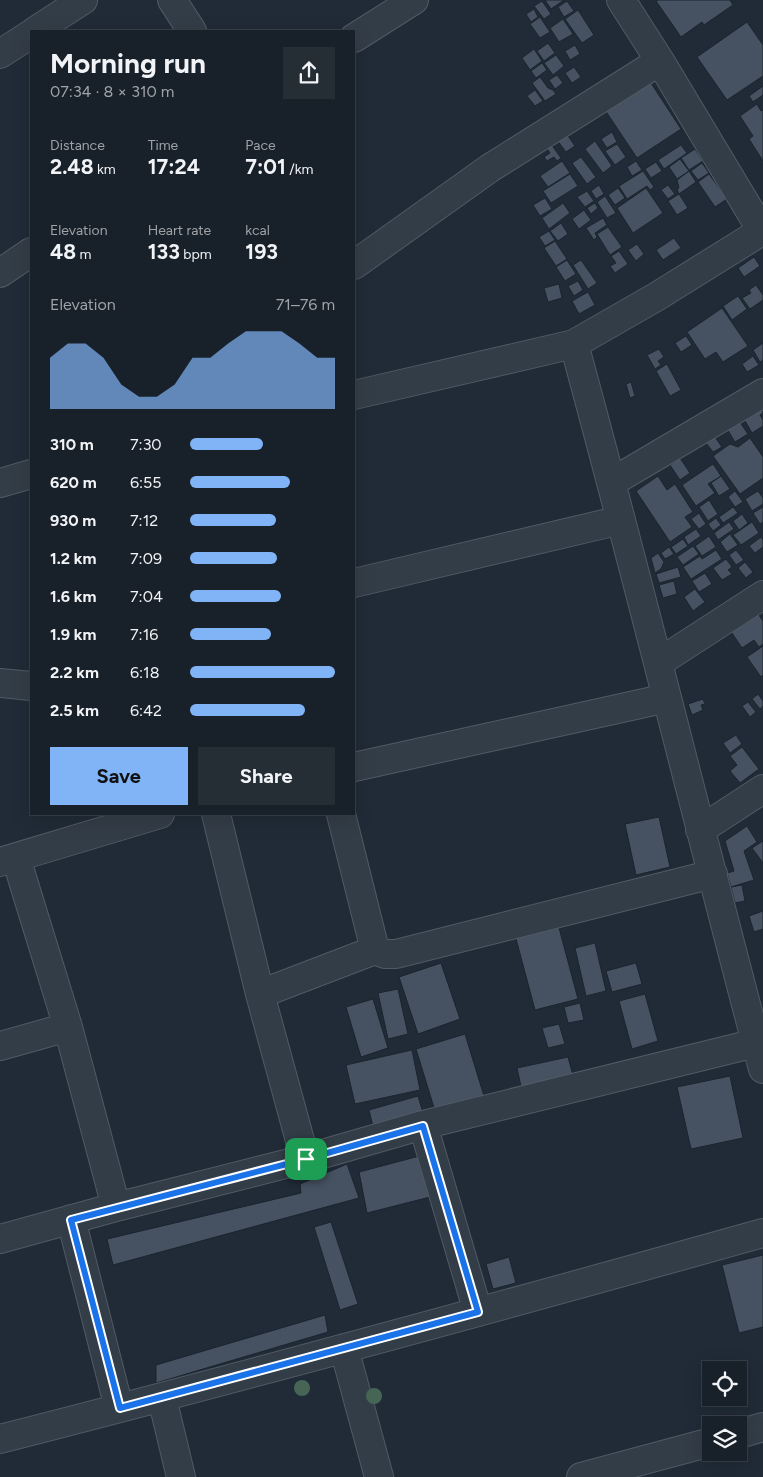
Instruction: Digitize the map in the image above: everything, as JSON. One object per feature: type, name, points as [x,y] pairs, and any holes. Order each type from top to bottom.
[{"type":"street","points":[[37,30],[83,0]]},
{"type":"street","points":[[172,0],[191,30]]},
{"type":"street","points":[[355,37],[414,0]]},
{"type":"street","points":[[355,395],[574,344],[656,297],[762,232],[660,61],[621,0]]},
{"type":"street","points":[[0,54],[30,35]]},
{"type":"street","points":[[355,264],[490,168],[660,61]]},
{"type":"street","points":[[0,273],[30,253]]},
{"type":"street","points":[[574,344],[612,482],[700,830],[755,999],[756,1043],[763,1069]]},
{"type":"street","points":[[612,482],[763,393]]},
{"type":"street","points":[[0,483],[30,474]]},
{"type":"street","points":[[355,583],[621,520]]},
{"type":"street","points":[[658,663],[763,595]]},
{"type":"street","points":[[0,683],[30,686]]},
{"type":"street","points":[[355,767],[667,698]]},
{"type":"street","points":[[700,830],[763,789]]},
{"type":"street","points":[[116,1207],[68,1027],[8,860],[93,824],[153,815]]},
{"type":"street","points":[[216,815],[260,994],[306,1159]]},
{"type":"street","points":[[340,815],[375,950]]},
{"type":"street","points":[[260,994],[375,950],[385,954],[396,954],[713,874]]},
{"type":"street","points":[[0,1046],[68,1027]]},
{"type":"street","points":[[0,1239],[116,1207],[306,1159],[423,1126],[756,1043]]},
{"type":"street","points":[[423,1126],[478,1312]]},
{"type":"street","points":[[71,1220],[120,1408]]},
{"type":"street","points":[[0,1439],[162,1398],[763,1233]]},
{"type":"street","points":[[344,1348],[379,1477]]},
{"type":"street","points":[[162,1398],[181,1477]]},
{"type":"street","points":[[747,1432],[763,1428]]},
{"type":"street","points":[[580,1477],[702,1444]]},
{"type":"building","points":[[545,0],[564,0],[551,9]]},
{"type":"building","points":[[730,0],[733,5],[704,25],[702,22],[681,37],[656,1]]},
{"type":"building","points":[[542,1],[551,14],[544,19],[534,6]]},
{"type":"building","points":[[567,1],[574,11],[564,17],[558,7]]},
{"type":"building","points":[[534,9],[538,17],[531,22],[526,14]]},
{"type":"building","points":[[578,10],[594,35],[582,43],[565,19]]},
{"type":"building","points":[[540,17],[550,32],[540,38],[530,24]]},
{"type":"building","points":[[563,19],[573,34],[559,42],[550,28]]},
{"type":"building","points":[[747,22],[763,45],[763,76],[727,100],[697,57]]},
{"type":"building","points":[[548,43],[555,53],[544,61],[537,51]]},
{"type":"building","points":[[575,45],[580,54],[570,60],[565,51]]},
{"type":"building","points":[[534,49],[542,61],[530,70],[522,58]]},
{"type":"building","points":[[556,55],[564,66],[553,75],[544,63]]},
{"type":"building","points":[[542,63],[547,70],[536,78],[531,71]]},
{"type":"building","points":[[574,67],[581,77],[572,83],[565,73]]},
{"type":"building","points":[[557,75],[563,83],[555,89],[549,80]]},
{"type":"building","points":[[540,77],[548,88],[556,94],[545,101],[532,83]]},
{"type":"building","points":[[649,80],[681,129],[637,158],[605,110]]},
{"type":"building","points":[[763,86],[763,95],[753,102],[749,96]]},
{"type":"building","points":[[535,90],[543,101],[535,106],[527,96]]},
{"type":"building","points":[[757,104],[761,111],[763,110],[763,161],[749,139],[753,136],[740,116]]},
{"type":"building","points":[[612,132],[617,142],[607,148],[601,139]]},
{"type":"building","points":[[566,133],[575,146],[566,152],[557,140]]},
{"type":"building","points":[[595,141],[612,166],[603,173],[585,149]]},
{"type":"building","points":[[551,144],[561,158],[557,161],[554,157],[547,161],[544,157],[550,153],[546,147]]},
{"type":"building","points":[[617,144],[626,157],[615,165],[605,151]]},
{"type":"building","points":[[681,145],[687,153],[664,169],[658,160]]},
{"type":"building","points":[[695,149],[703,161],[689,170],[681,158]]},
{"type":"building","points":[[581,157],[596,177],[587,184],[572,163]]},
{"type":"building","points":[[680,159],[689,171],[677,179],[669,167]]},
{"type":"building","points":[[562,161],[570,173],[548,187],[540,176]]},
{"type":"building","points":[[636,161],[642,170],[632,176],[627,167]]},
{"type":"building","points":[[656,162],[662,171],[651,178],[645,169]]},
{"type":"building","points":[[702,163],[709,173],[698,180],[691,171]]},
{"type":"building","points":[[643,171],[654,187],[650,190],[647,186],[627,199],[619,186]]},
{"type":"building","points":[[689,171],[696,182],[679,194],[677,180]]},
{"type":"building","points":[[570,174],[578,186],[551,203],[543,191]]},
{"type":"building","points":[[709,174],[727,199],[715,207],[698,182]]},
{"type":"building","points":[[599,185],[604,194],[596,199],[591,191]]},
{"type":"building","points":[[668,185],[675,194],[668,199],[661,190]]},
{"type":"building","points":[[618,188],[625,198],[615,205],[608,195]]},
{"type":"building","points":[[646,188],[663,213],[633,233],[617,208]]},
{"type":"building","points":[[587,191],[594,201],[585,207],[577,197]]},
{"type":"building","points":[[679,194],[688,208],[677,215],[668,201]]},
{"type":"building","points":[[605,196],[616,213],[607,218],[597,202]]},
{"type":"building","points":[[545,198],[552,209],[540,216],[533,205]]},
{"type":"building","points":[[563,203],[570,213],[549,229],[542,218]]},
{"type":"building","points":[[595,203],[598,208],[591,214],[587,208]]},
{"type":"building","points":[[584,210],[591,220],[579,229],[572,219]]},
{"type":"building","points":[[603,218],[607,225],[595,233],[597,237],[594,240],[586,228]]},
{"type":"building","points":[[561,223],[568,234],[558,241],[550,231]]},
{"type":"building","points":[[608,227],[622,247],[610,255],[597,234]]},
{"type":"building","points":[[549,231],[555,240],[545,246],[539,237]]},
{"type":"building","points":[[674,238],[681,248],[663,260],[656,250]]},
{"type":"building","points":[[555,241],[567,259],[556,266],[544,248]]},
{"type":"building","points":[[637,244],[644,254],[636,261],[628,250]]},
{"type":"building","points":[[619,251],[628,264],[615,273],[610,266],[616,263],[611,256]]},
{"type":"building","points":[[754,257],[760,266],[744,277],[738,268]]},
{"type":"building","points":[[567,260],[576,274],[565,281],[556,267]]},
{"type":"building","points":[[581,260],[597,283],[588,289],[573,265]]},
{"type":"building","points":[[578,281],[583,290],[574,296],[568,286]]},
{"type":"building","points":[[559,284],[562,298],[548,302],[544,288]]},
{"type":"building","points":[[756,285],[763,295],[763,300],[750,309],[742,298],[751,293],[749,290]]},
{"type":"building","points":[[588,292],[595,305],[579,314],[572,301]]},
{"type":"building","points":[[738,296],[747,309],[732,320],[723,306]]},
{"type":"building","points":[[722,308],[748,346],[723,362],[716,352],[705,359],[687,332]]},
{"type":"building","points":[[686,336],[692,345],[681,352],[675,343]]},
{"type":"building","points":[[763,343],[763,360],[760,362],[753,350]]},
{"type":"building","points":[[659,349],[664,357],[658,361],[661,365],[655,369],[647,355]]},
{"type":"building","points":[[753,356],[759,365],[747,372],[742,364]]},
{"type":"building","points":[[667,364],[681,390],[670,396],[656,371]]},
{"type":"building","points":[[631,382],[635,396],[630,398],[626,384]]},
{"type":"building","points":[[762,409],[763,413],[760,415],[763,420],[763,426],[752,433],[744,419]]},
{"type":"building","points":[[739,421],[748,434],[735,442],[727,429]]},
{"type":"building","points":[[715,437],[722,447],[713,452],[706,443]]},
{"type":"building","points":[[750,438],[763,457],[763,478],[740,494],[713,456],[730,444],[738,447]]},
{"type":"building","points":[[680,458],[690,473],[680,480],[670,465]]},
{"type":"building","points":[[713,464],[721,476],[708,484],[715,493],[696,506],[682,485]]},
{"type":"building","points":[[658,476],[667,490],[675,484],[693,512],[685,517],[692,527],[670,542],[636,491]]},
{"type":"building","points":[[721,476],[730,489],[719,496],[711,483]]},
{"type":"building","points":[[735,491],[743,502],[735,507],[728,497]]},
{"type":"building","points":[[758,491],[763,498],[763,504],[752,511],[745,499]]},
{"type":"building","points":[[709,500],[718,514],[708,521],[699,507]]},
{"type":"building","points":[[733,507],[738,513],[723,523],[719,517]]},
{"type":"building","points":[[763,507],[763,522],[760,524],[753,513]]},
{"type":"building","points":[[699,513],[706,524],[699,529],[691,519]]},
{"type":"building","points":[[742,514],[748,523],[739,530],[733,521]]},
{"type":"building","points":[[716,518],[721,525],[713,531],[708,524]]},
{"type":"building","points":[[729,522],[734,529],[718,540],[714,533]]},
{"type":"building","points":[[752,522],[759,533],[741,545],[733,535]]},
{"type":"building","points":[[696,529],[701,536],[688,545],[684,537]]},
{"type":"building","points":[[730,534],[738,545],[727,552],[720,542]]},
{"type":"building","points":[[709,536],[716,547],[702,556],[695,546]]},
{"type":"building","points":[[761,537],[763,547],[755,553],[749,546]]},
{"type":"building","points":[[683,539],[688,546],[676,554],[671,547]]},
{"type":"building","points":[[693,546],[699,554],[683,565],[677,557]]},
{"type":"building","points":[[669,547],[674,554],[665,559],[661,553]]},
{"type":"building","points":[[716,550],[722,559],[691,579],[683,567],[700,556],[702,559]]},
{"type":"building","points":[[736,550],[744,560],[736,565],[729,555]]},
{"type":"building","points":[[658,553],[664,562],[661,569],[655,573],[651,558]]},
{"type":"building","points":[[726,559],[732,567],[728,570],[732,574],[722,580],[713,568]]},
{"type":"building","points":[[745,562],[753,572],[746,578],[738,568]]},
{"type":"building","points":[[678,567],[681,577],[659,583],[656,574]]},
{"type":"building","points":[[705,573],[712,584],[699,592],[692,581]]},
{"type":"building","points":[[674,581],[677,594],[663,598],[659,585]]},
{"type":"building","points":[[695,589],[705,602],[693,611],[684,597]]},
{"type":"building","points":[[754,608],[763,621],[763,644],[759,647],[754,640],[742,648],[728,627]]},
{"type":"building","points":[[763,646],[763,675],[761,677],[747,657]]},
{"type":"building","points":[[758,694],[763,701],[763,706],[760,709],[752,699]]},
{"type":"building","points":[[703,699],[705,704],[701,705],[703,710],[692,715],[688,704]]},
{"type":"building","points":[[748,702],[756,712],[750,717],[742,706]]},
{"type":"building","points":[[736,735],[742,744],[730,753],[723,743]]},
{"type":"building","points":[[742,747],[759,769],[740,783],[730,771],[737,765],[730,756]]},
{"type":"building","points":[[659,817],[670,867],[636,875],[625,824]]},
{"type":"building","points":[[747,826],[757,842],[744,851],[754,880],[731,887],[727,873],[734,871],[725,841]]},
{"type":"building","points":[[763,841],[763,863],[752,848]]},
{"type":"building","points":[[742,885],[745,901],[735,903],[731,887]]},
{"type":"building","points":[[763,911],[763,929],[754,932],[749,916]]},
{"type":"building","points":[[558,924],[578,999],[535,1010],[515,935]]},
{"type":"building","points":[[595,943],[606,991],[586,996],[575,948]]},
{"type":"building","points":[[441,963],[460,1019],[418,1034],[399,977]]},
{"type":"building","points":[[636,963],[642,984],[612,992],[606,971]]},
{"type":"building","points":[[398,989],[408,1034],[388,1039],[378,993]]},
{"type":"building","points":[[645,994],[658,1041],[632,1049],[619,1001]]},
{"type":"building","points":[[373,999],[388,1048],[361,1057],[346,1007]]},
{"type":"building","points":[[580,1003],[584,1020],[568,1023],[564,1007]]},
{"type":"building","points":[[559,1024],[565,1044],[548,1048],[542,1028]]},
{"type":"building","points":[[465,1034],[484,1096],[435,1111],[416,1049]]},
{"type":"building","points":[[412,1050],[420,1090],[355,1104],[346,1065]]},
{"type":"building","points":[[568,1057],[574,1079],[522,1091],[517,1068]]},
{"type":"building","points":[[730,1076],[743,1138],[691,1149],[677,1087]]},
{"type":"building","points":[[418,1096],[424,1116],[374,1131],[369,1110]]},
{"type":"building","points":[[427,1154],[438,1195],[367,1213],[359,1172]]},
{"type":"building","points":[[347,1164],[359,1198],[113,1265],[107,1239],[301,1193],[300,1184]]},
{"type":"building","points":[[331,1222],[358,1304],[340,1310],[314,1227]]},
{"type":"building","points":[[763,1255],[763,1327],[739,1333],[722,1265]]},
{"type":"building","points":[[509,1257],[516,1283],[493,1289],[486,1264]]},
{"type":"building","points":[[325,1315],[328,1332],[156,1383],[156,1365]]},
{"type":"route","points":[[423,1126],[478,1312],[120,1408],[71,1220],[306,1159],[423,1126]]}]
